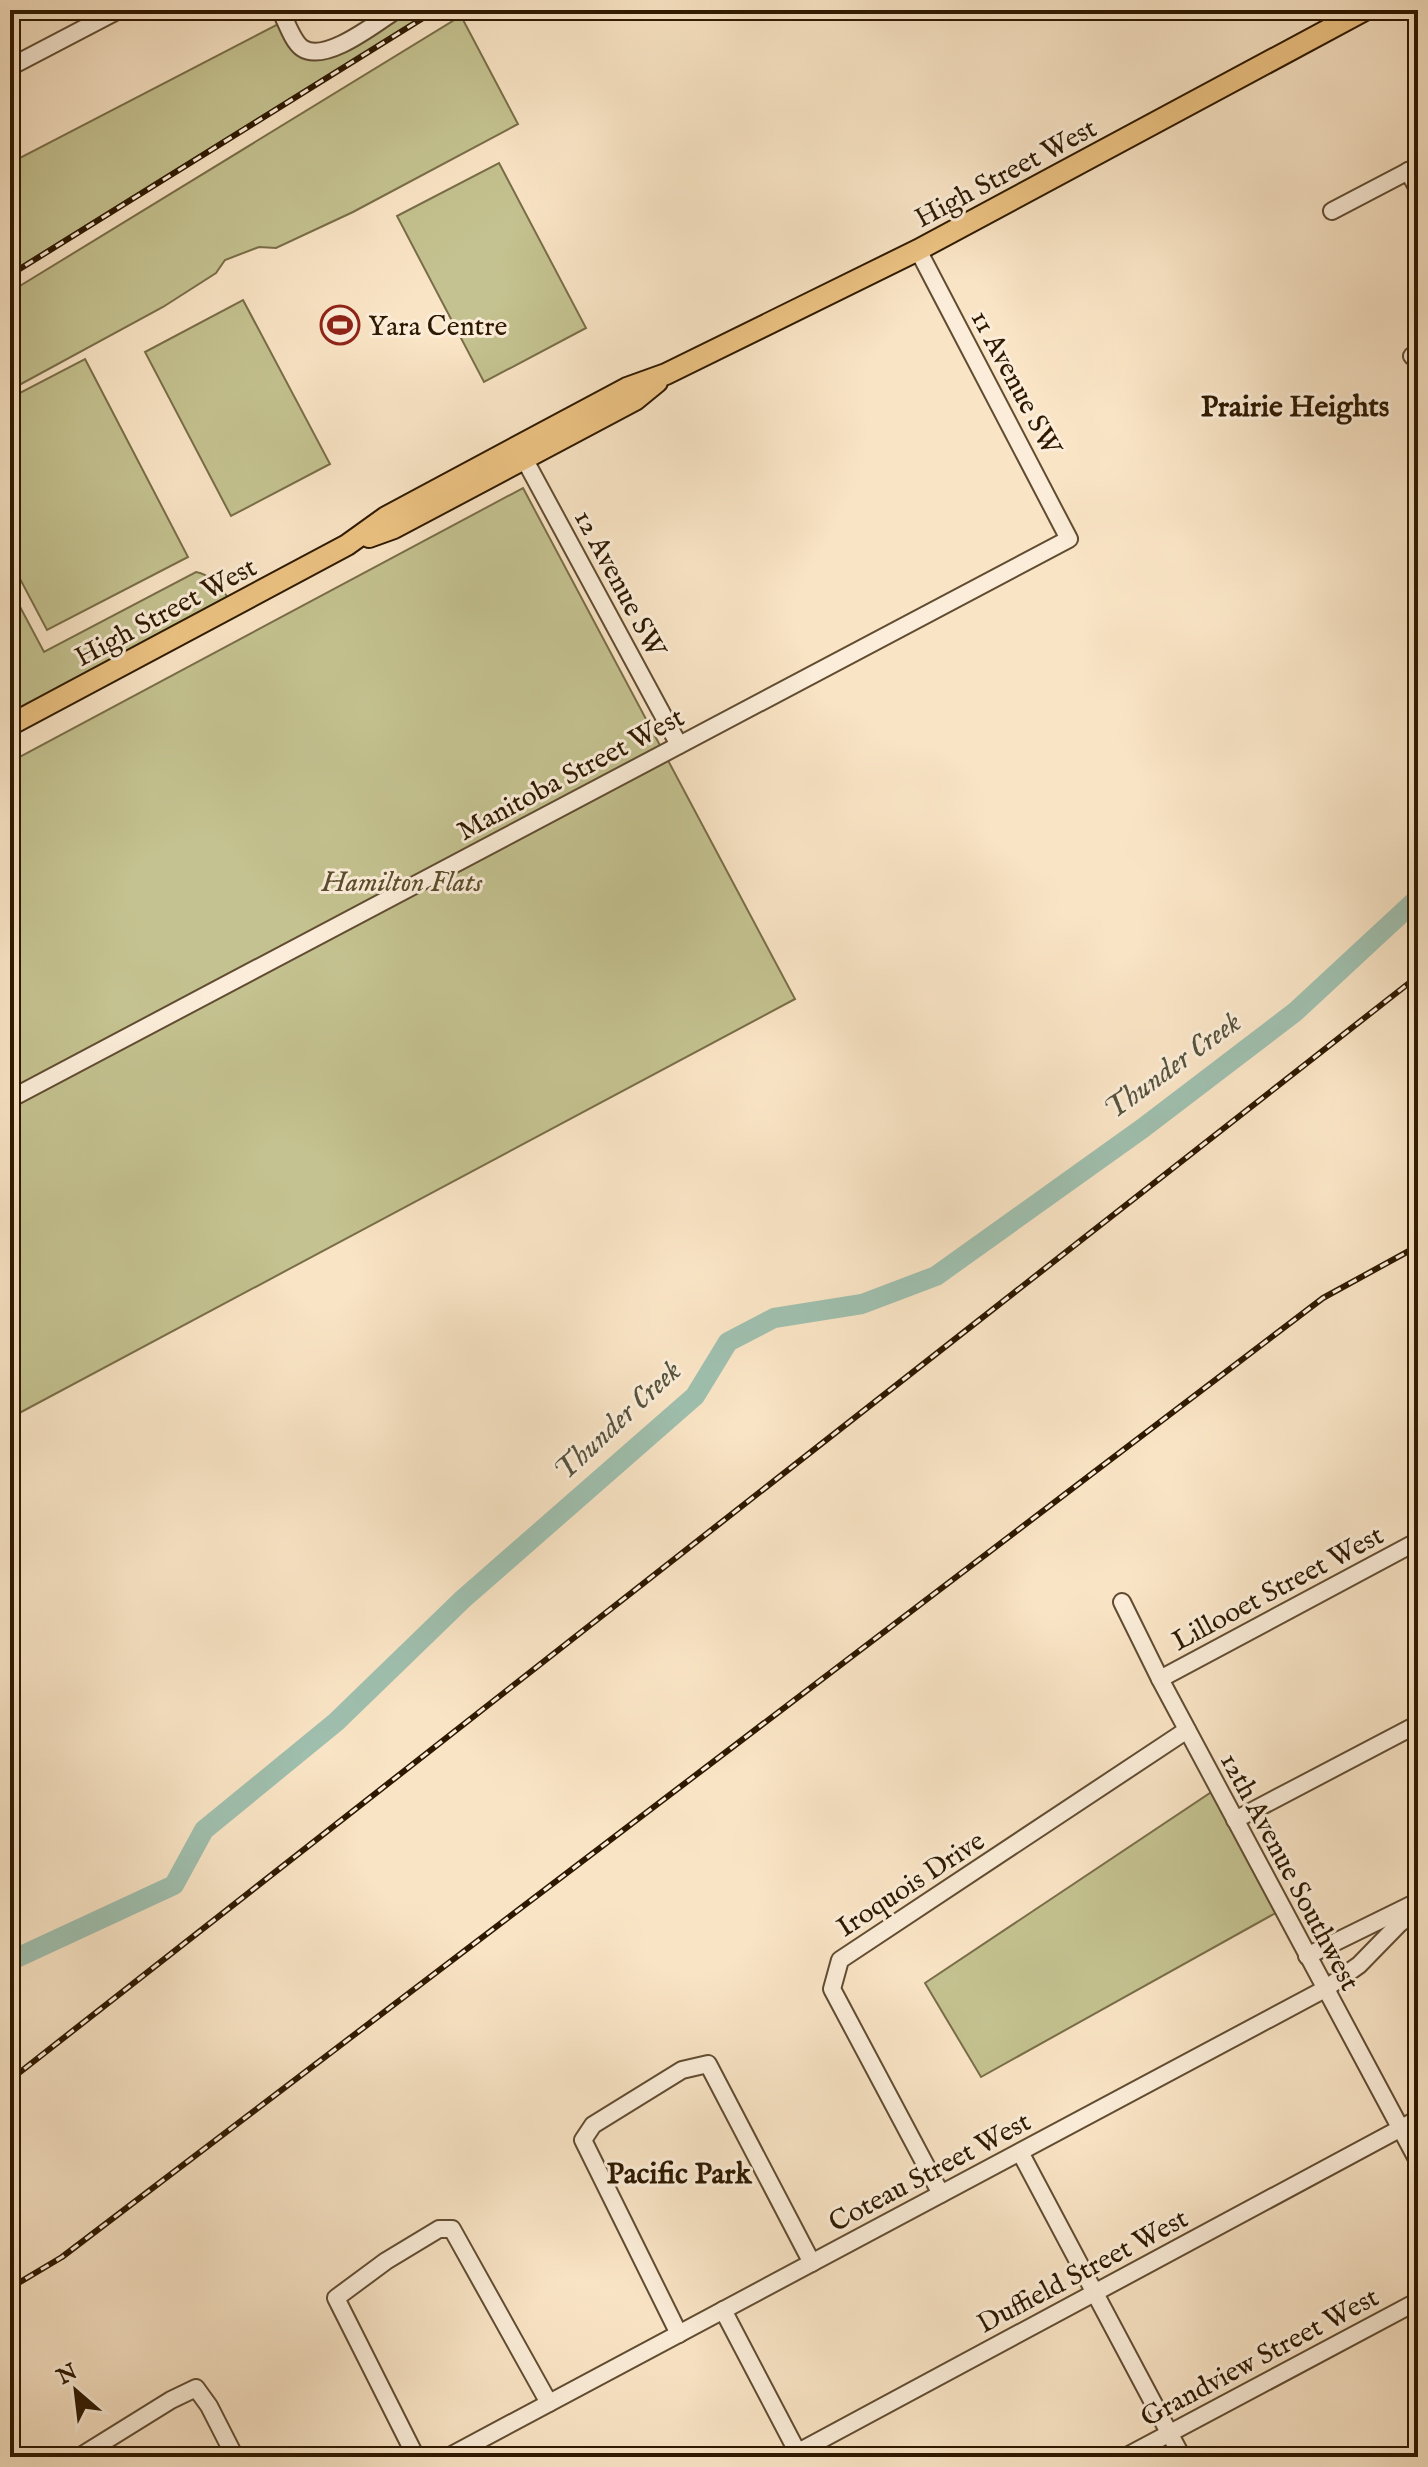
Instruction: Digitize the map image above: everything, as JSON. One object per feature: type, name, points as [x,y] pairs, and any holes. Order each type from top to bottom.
[{"type":"main road","name":"High Street West","points":[[10,725],[347,545],[394,528],[521,453],[635,400],[666,374],[918,250],[1370,11]]},
{"type":"street","points":[[10,67],[119,10]]},
{"type":"street","points":[[280,10],[300,47],[316,53],[340,45],[396,10]]},
{"type":"street","points":[[1332,211],[1413,168],[1418,189]]},
{"type":"street","name":"11 Avenue SW","points":[[918,250],[1069,539]]},
{"type":"street","name":"12 Avenue SW","points":[[521,453],[679,745]]},
{"type":"street","name":"Manitoba Street West","points":[[10,1099],[1069,539]]},
{"type":"street","name":"Lillooet Street West","points":[[1160,1679],[1418,1541]]},
{"type":"street","name":"12th Avenue Southwest","points":[[1122,1602],[1187,1730],[1418,2161]]},
{"type":"street","points":[[1235,1820],[1418,1724]]},
{"type":"street","name":"Iroquois Drive","points":[[941,2194],[832,1989],[840,1960],[1187,1730]]},
{"type":"street","points":[[1307,1956],[1418,1901]]},
{"type":"street","name":"Coteau Street West","points":[[448,2457],[1325,1989],[1359,1965],[1418,1909]]},
{"type":"street","points":[[679,2334],[583,2140],[593,2125],[682,2070],[708,2064],[812,2263]]},
{"type":"street","name":"Duffield Street West","points":[[796,2456],[1418,2119]]},
{"type":"street","points":[[1020,2152],[1182,2457]]},
{"type":"street","points":[[416,2457],[336,2298],[386,2261],[439,2229],[452,2229],[549,2403]]},
{"type":"street","name":"Grandview Street West","points":[[1125,2457],[1418,2301]]},
{"type":"street","points":[[723,2310],[796,2456]]},
{"type":"street","points":[[84,2457],[84,2454],[171,2400],[196,2388],[209,2406],[235,2457]]},
{"type":"green space","points":[[396,10],[432,10],[10,273],[10,163],[286,20],[316,53]]},
{"type":"green space","points":[[461,16],[518,124],[353,212],[276,248],[259,247],[225,260],[216,273],[163,307],[10,390],[10,292]]},
{"type":"green space","points":[[499,163],[586,328],[484,382],[397,216]]},
{"type":"green space","points":[[243,300],[330,464],[231,516],[145,352]]},
{"type":"green space","points":[[85,359],[188,557],[47,630],[10,560],[10,398]]},
{"type":"green space","name":"Hamilton Flats","points":[[523,488],[795,999],[10,1418],[10,762]]},
{"type":"green space","points":[[196,572],[216,582],[229,601],[10,723],[10,588],[44,652]]},
{"type":"green space","points":[[1213,1791],[1281,1910],[981,2077],[925,1983]]},
{"type":"waterway","name":"Thunder Creek","points":[[10,1961],[174,1885],[204,1830],[336,1722],[463,1599],[695,1396],[728,1342],[774,1318],[862,1304],[936,1276],[1143,1128],[1295,1012],[1418,898]]},
{"type":"railway","points":[[10,275],[436,10]]},
{"type":"railway","points":[[10,2080],[1418,976]]},
{"type":"railway","points":[[10,2288],[62,2257],[1323,1298],[1418,1246]]},
{"type":"place","name":"Yara Centre","points":[[340,325]]},
{"type":"district","name":"Prairie Heights","points":[[1295,406]]},
{"type":"district","name":"Pacific Park","points":[[679,2173]]}]
